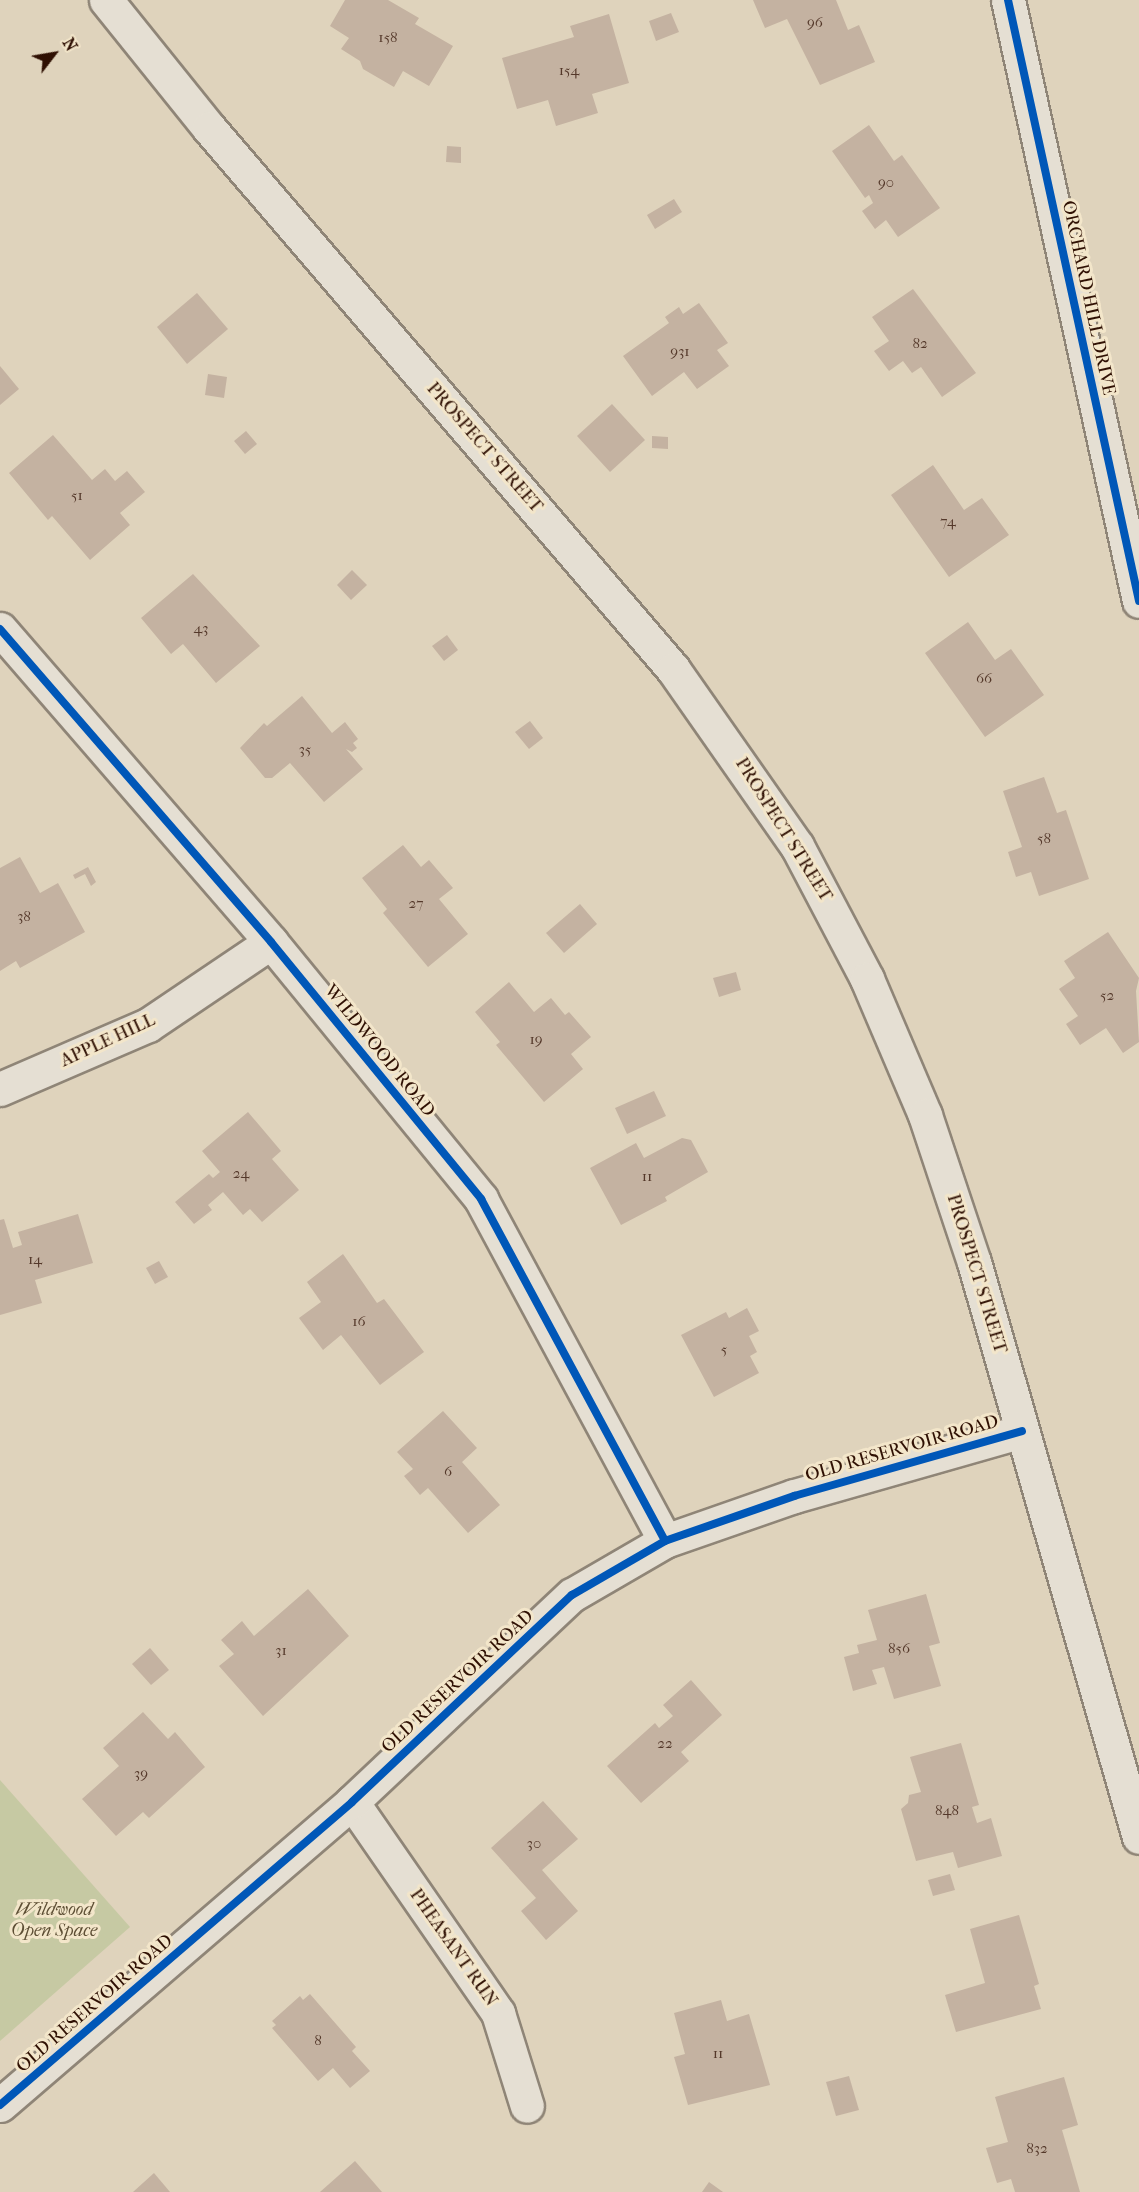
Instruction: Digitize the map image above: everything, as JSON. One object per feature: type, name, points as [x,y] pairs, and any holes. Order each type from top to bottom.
[{"type":"street","name":"PROSPECT STREET","points":[[106,0],[209,128],[673,669],[791,836],[867,979],[925,1114],[974,1262],[1139,1837]]},
{"type":"street","name":"ORCHARD HILL DRIVE","points":[[1008,0],[1139,602]]},
{"type":"street","name":"WILDWOOD ROAD","points":[[0,629],[271,942],[481,1198],[665,1541]]},
{"type":"street","name":"APPLE HILL","points":[[0,1089],[148,1025],[271,942]]},
{"type":"street","name":"OLD RESERVOIR ROAD","points":[[0,2105],[352,1802],[572,1595],[665,1541],[794,1496],[1022,1431]]},
{"type":"street","name":"PHEASANT RUN","points":[[352,1802],[498,2013],[527,2106]]},
{"type":"green space","name":"Wildwood Open Space","points":[[0,1780],[130,1927],[0,2041]]},
{"type":"building","points":[[345,0],[388,0],[419,18],[415,24],[453,46],[429,86],[403,71],[394,87],[363,69],[360,61],[341,49],[349,38],[330,26]]},
{"type":"building","points":[[753,0],[836,0],[848,30],[859,25],[875,62],[820,85],[787,19],[765,28]]},
{"type":"building","points":[[671,13],[679,32],[656,41],[649,21]]},
{"type":"building","points":[[609,14],[629,83],[592,94],[598,113],[556,126],[548,100],[517,109],[502,58],[574,37],[570,26]]},
{"type":"building","points":[[869,125],[894,161],[902,155],[940,208],[898,237],[886,220],[875,229],[862,211],[873,203],[869,195],[865,198],[832,151]]},
{"type":"building","points":[[447,146],[461,147],[461,163],[446,162]]},
{"type":"building","points":[[674,199],[682,212],[655,229],[647,215]]},
{"type":"building","points":[[913,289],[976,373],[942,397],[921,367],[912,373],[903,361],[889,371],[874,351],[889,341],[872,317]]},
{"type":"building","points":[[197,293],[228,329],[187,364],[157,327]]},
{"type":"building","points":[[699,303],[728,343],[717,350],[729,366],[697,389],[684,372],[652,396],[623,356],[669,323],[665,317],[679,307],[683,314]]},
{"type":"building","points":[[0,366],[19,389],[0,405]]},
{"type":"building","points":[[208,374],[227,377],[224,398],[205,395]]},
{"type":"building","points":[[612,404],[645,440],[610,472],[577,436]]},
{"type":"building","points":[[246,431],[257,444],[245,454],[234,441]]},
{"type":"building","points":[[53,435],[92,480],[105,469],[115,481],[127,471],[145,492],[120,513],[130,525],[90,560],[52,516],[48,520],[9,473]]},
{"type":"building","points":[[652,436],[668,437],[668,449],[652,448]]},
{"type":"building","points":[[933,465],[964,510],[982,498],[1009,535],[949,577],[891,495]]},
{"type":"building","points":[[352,570],[367,585],[351,600],[337,585]]},
{"type":"building","points":[[193,574],[260,646],[216,683],[183,644],[171,654],[141,618]]},
{"type":"building","points":[[968,622],[995,660],[1011,649],[1044,695],[985,737],[925,653]]},
{"type":"building","points":[[447,635],[458,650],[444,661],[432,646]]},
{"type":"building","points":[[302,696],[332,733],[345,722],[358,739],[353,743],[357,748],[352,752],[346,749],[363,769],[324,802],[290,763],[272,778],[265,778],[240,748],[264,723],[267,726]]},
{"type":"building","points":[[530,721],[543,738],[529,749],[515,732]]},
{"type":"building","points":[[1044,777],[1057,813],[1066,810],[1089,879],[1039,896],[1031,872],[1016,877],[1008,852],[1022,847],[1003,791]]},
{"type":"building","points":[[403,845],[421,867],[429,860],[453,888],[439,899],[468,934],[428,967],[383,913],[387,909],[362,878]]},
{"type":"building","points":[[20,857],[40,893],[58,883],[85,932],[20,968],[16,961],[0,971],[0,868]]},
{"type":"building","points":[[88,867],[96,882],[91,886],[85,874],[75,879],[73,875]]},
{"type":"building","points":[[580,904],[597,924],[564,953],[546,933]]},
{"type":"building","points":[[1108,932],[1139,978],[1136,991],[1139,1042],[1123,1053],[1106,1028],[1080,1045],[1066,1024],[1078,1016],[1059,989],[1075,978],[1064,961]]},
{"type":"building","points":[[736,972],[741,990],[719,997],[713,978]]},
{"type":"building","points":[[509,982],[534,1012],[551,998],[565,1015],[569,1012],[591,1037],[571,1054],[583,1069],[544,1102],[496,1045],[500,1042],[475,1012]]},
{"type":"building","points":[[654,1091],[666,1116],[627,1134],[615,1108]]},
{"type":"building","points":[[248,1112],[281,1151],[272,1159],[299,1190],[262,1222],[250,1209],[243,1215],[223,1192],[208,1205],[212,1210],[194,1224],[175,1202],[209,1174],[213,1178],[220,1172],[202,1151]]},
{"type":"building","points":[[682,1138],[691,1140],[708,1172],[665,1197],[667,1201],[621,1225],[590,1168],[636,1143],[644,1158]]},
{"type":"building","points":[[78,1214],[93,1263],[35,1280],[42,1303],[0,1315],[0,1220],[4,1219],[13,1248],[22,1245],[18,1232]]},
{"type":"building","points":[[343,1254],[377,1303],[384,1299],[424,1352],[380,1385],[341,1335],[323,1350],[299,1318],[321,1302],[307,1282]]},
{"type":"building","points":[[159,1261],[168,1277],[155,1284],[146,1268]]},
{"type":"building","points":[[747,1308],[759,1331],[749,1336],[757,1352],[750,1356],[759,1373],[714,1397],[681,1335],[726,1312],[729,1318]]},
{"type":"building","points":[[443,1411],[477,1448],[462,1462],[500,1505],[468,1533],[428,1488],[420,1495],[404,1476],[413,1469],[397,1452]]},
{"type":"building","points":[[308,1589],[349,1636],[263,1716],[219,1666],[234,1654],[221,1640],[242,1621],[254,1636]]},
{"type":"building","points":[[926,1594],[940,1643],[929,1646],[941,1686],[894,1699],[884,1667],[872,1670],[877,1684],[853,1691],[844,1657],[859,1653],[857,1645],[877,1640],[868,1610]]},
{"type":"building","points":[[150,1648],[169,1670],[151,1685],[132,1664]]},
{"type":"building","points":[[691,1680],[722,1715],[681,1752],[689,1761],[641,1803],[607,1766],[655,1723],[659,1728],[673,1716],[663,1705]]},
{"type":"building","points":[[143,1712],[168,1739],[175,1732],[205,1767],[149,1818],[143,1812],[116,1836],[82,1799],[119,1766],[103,1748]]},
{"type":"building","points":[[961,1743],[979,1805],[972,1807],[977,1823],[991,1818],[1002,1856],[958,1868],[953,1852],[916,1861],[901,1809],[908,1803],[909,1795],[921,1792],[910,1757]]},
{"type":"building","points":[[543,1801],[578,1839],[542,1870],[578,1911],[546,1940],[521,1911],[536,1898],[491,1848]]},
{"type":"building","points":[[950,1874],[955,1890],[933,1896],[928,1880]]},
{"type":"building","points":[[1019,1915],[1039,1984],[1034,1986],[1041,2009],[956,2032],[945,1995],[985,1983],[970,1929]]},
{"type":"building","points":[[310,1994],[356,2047],[352,2051],[370,2071],[350,2088],[333,2068],[318,2081],[272,2028],[276,2025],[272,2021],[300,1996],[303,2000]]},
{"type":"building","points":[[721,2000],[727,2021],[749,2014],[770,2085],[688,2105],[674,2057],[685,2054],[674,2013]]},
{"type":"building","points":[[849,2076],[859,2110],[836,2116],[826,2082]]},
{"type":"building","points":[[1064,2077],[1078,2125],[1062,2130],[1080,2192],[1015,2192],[1011,2179],[997,2183],[986,2148],[1008,2142],[995,2097]]},
{"type":"building","points":[[355,2161],[382,2192],[320,2192]]},
{"type":"building","points":[[154,2173],[170,2192],[133,2192]]},
{"type":"building","points":[[709,2182],[723,2192],[702,2192]]},
{"type":"cycle path","points":[[1008,0],[1139,601]]},
{"type":"cycle path","points":[[0,629],[271,942],[481,1199],[665,1541]]},
{"type":"cycle path","points":[[0,2105],[352,1802],[572,1595],[665,1541],[794,1496],[1022,1431]]}]
